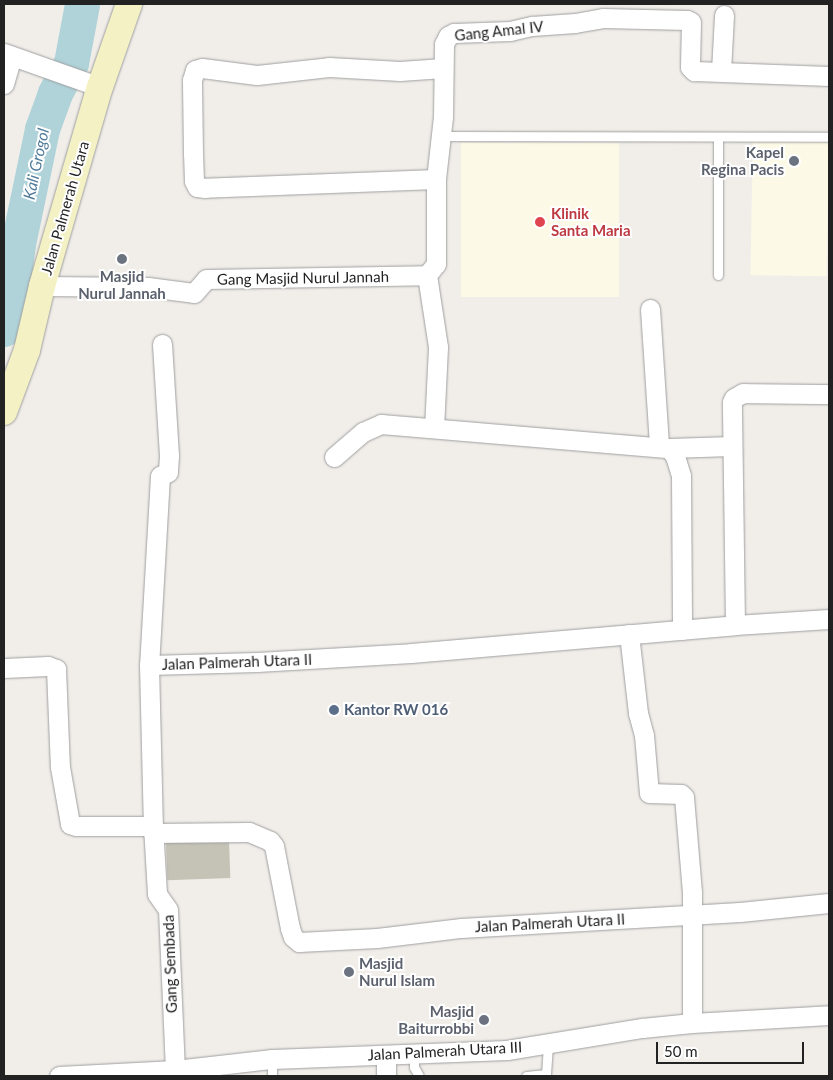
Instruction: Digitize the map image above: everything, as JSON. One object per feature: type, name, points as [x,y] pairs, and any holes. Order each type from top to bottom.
[{"type":"street","name":"Jalan Palmerah Utara","points":[[4,412],[27,350],[91,83],[129,4]]},
{"type":"street","name":"Gang Amal IV","points":[[442,136],[444,44],[448,36],[454,33],[510,31],[532,26],[575,23],[608,11],[689,21],[690,67],[694,71],[721,71]]},
{"type":"street","points":[[724,15],[721,71],[829,76]]},
{"type":"street","points":[[4,84],[8,54],[91,83]]},
{"type":"street","points":[[436,179],[215,188],[198,187],[194,181],[192,154],[192,75],[195,70],[202,68],[257,75],[329,67],[400,71],[443,68]]},
{"type":"street","points":[[434,428],[438,347],[427,275],[436,264],[436,179],[442,136]]},
{"type":"street","name":"Gang Masjid Nurul Jannah","points":[[42,286],[148,287],[194,293],[206,280],[427,275]]},
{"type":"street","points":[[650,309],[664,447],[675,456],[681,476],[682,630]]},
{"type":"street","points":[[149,665],[160,476],[168,472],[169,456],[162,344]]},
{"type":"street","points":[[734,625],[732,402],[739,395],[751,393],[829,394]]},
{"type":"street","points":[[334,457],[362,432],[381,424],[664,447],[732,446]]},
{"type":"street","name":"Jalan Palmerah Utara II","points":[[692,915],[470,927],[377,938],[299,942],[295,940],[291,932],[274,846],[270,841],[249,832],[153,830],[149,665],[257,662],[411,653],[734,625],[829,619]]},
{"type":"street","points":[[629,634],[638,713],[644,735],[648,791],[652,794],[681,794],[684,797],[692,915],[692,1023]]},
{"type":"street","points":[[4,668],[48,666],[56,669],[60,767],[70,824],[76,826],[153,830]]},
{"type":"street","name":"Gang Sembada","points":[[153,830],[157,894],[168,910],[175,1070]]},
{"type":"street","points":[[692,915],[829,903]]},
{"type":"street","name":"Jalan Palmerah Utara III","points":[[59,1076],[175,1070],[272,1068],[386,1055],[507,1050],[642,1028],[692,1023],[829,1016]]},
{"type":"street","points":[[386,1055],[386,1076]]},
{"type":"lane","points":[[442,136],[829,137]]},
{"type":"lane","points":[[718,138],[718,275]]},
{"type":"lane","points":[[526,1076],[546,1075],[548,1044]]},
{"type":"lane","points":[[414,1054],[414,1067],[420,1076]]},
{"type":"shaded area","points":[[753,132],[829,133],[826,276],[751,275]]},
{"type":"shaded area","name":"Klinik Santa Maria","points":[[461,143],[619,143],[619,297],[461,297]]},
{"type":"shaded area","points":[[229,840],[230,878],[167,880],[166,842]]},
{"type":"waterway","name":"Kali Grogol","points":[[4,329],[9,314],[18,244],[42,129],[55,93],[71,63],[82,4]]},
{"type":"place","name":"Kapel Regina Pacis","points":[[794,161]]},
{"type":"place","name":"Klinik Santa Maria","points":[[540,222]]},
{"type":"place","name":"Masjid Nurul Jannah","points":[[122,259]]},
{"type":"place","name":"Kantor RW 016","points":[[334,710]]},
{"type":"place","name":"Masjid Nurul Islam","points":[[349,972]]},
{"type":"place","name":"Masjid Baiturrobbi","points":[[484,1020]]}]
